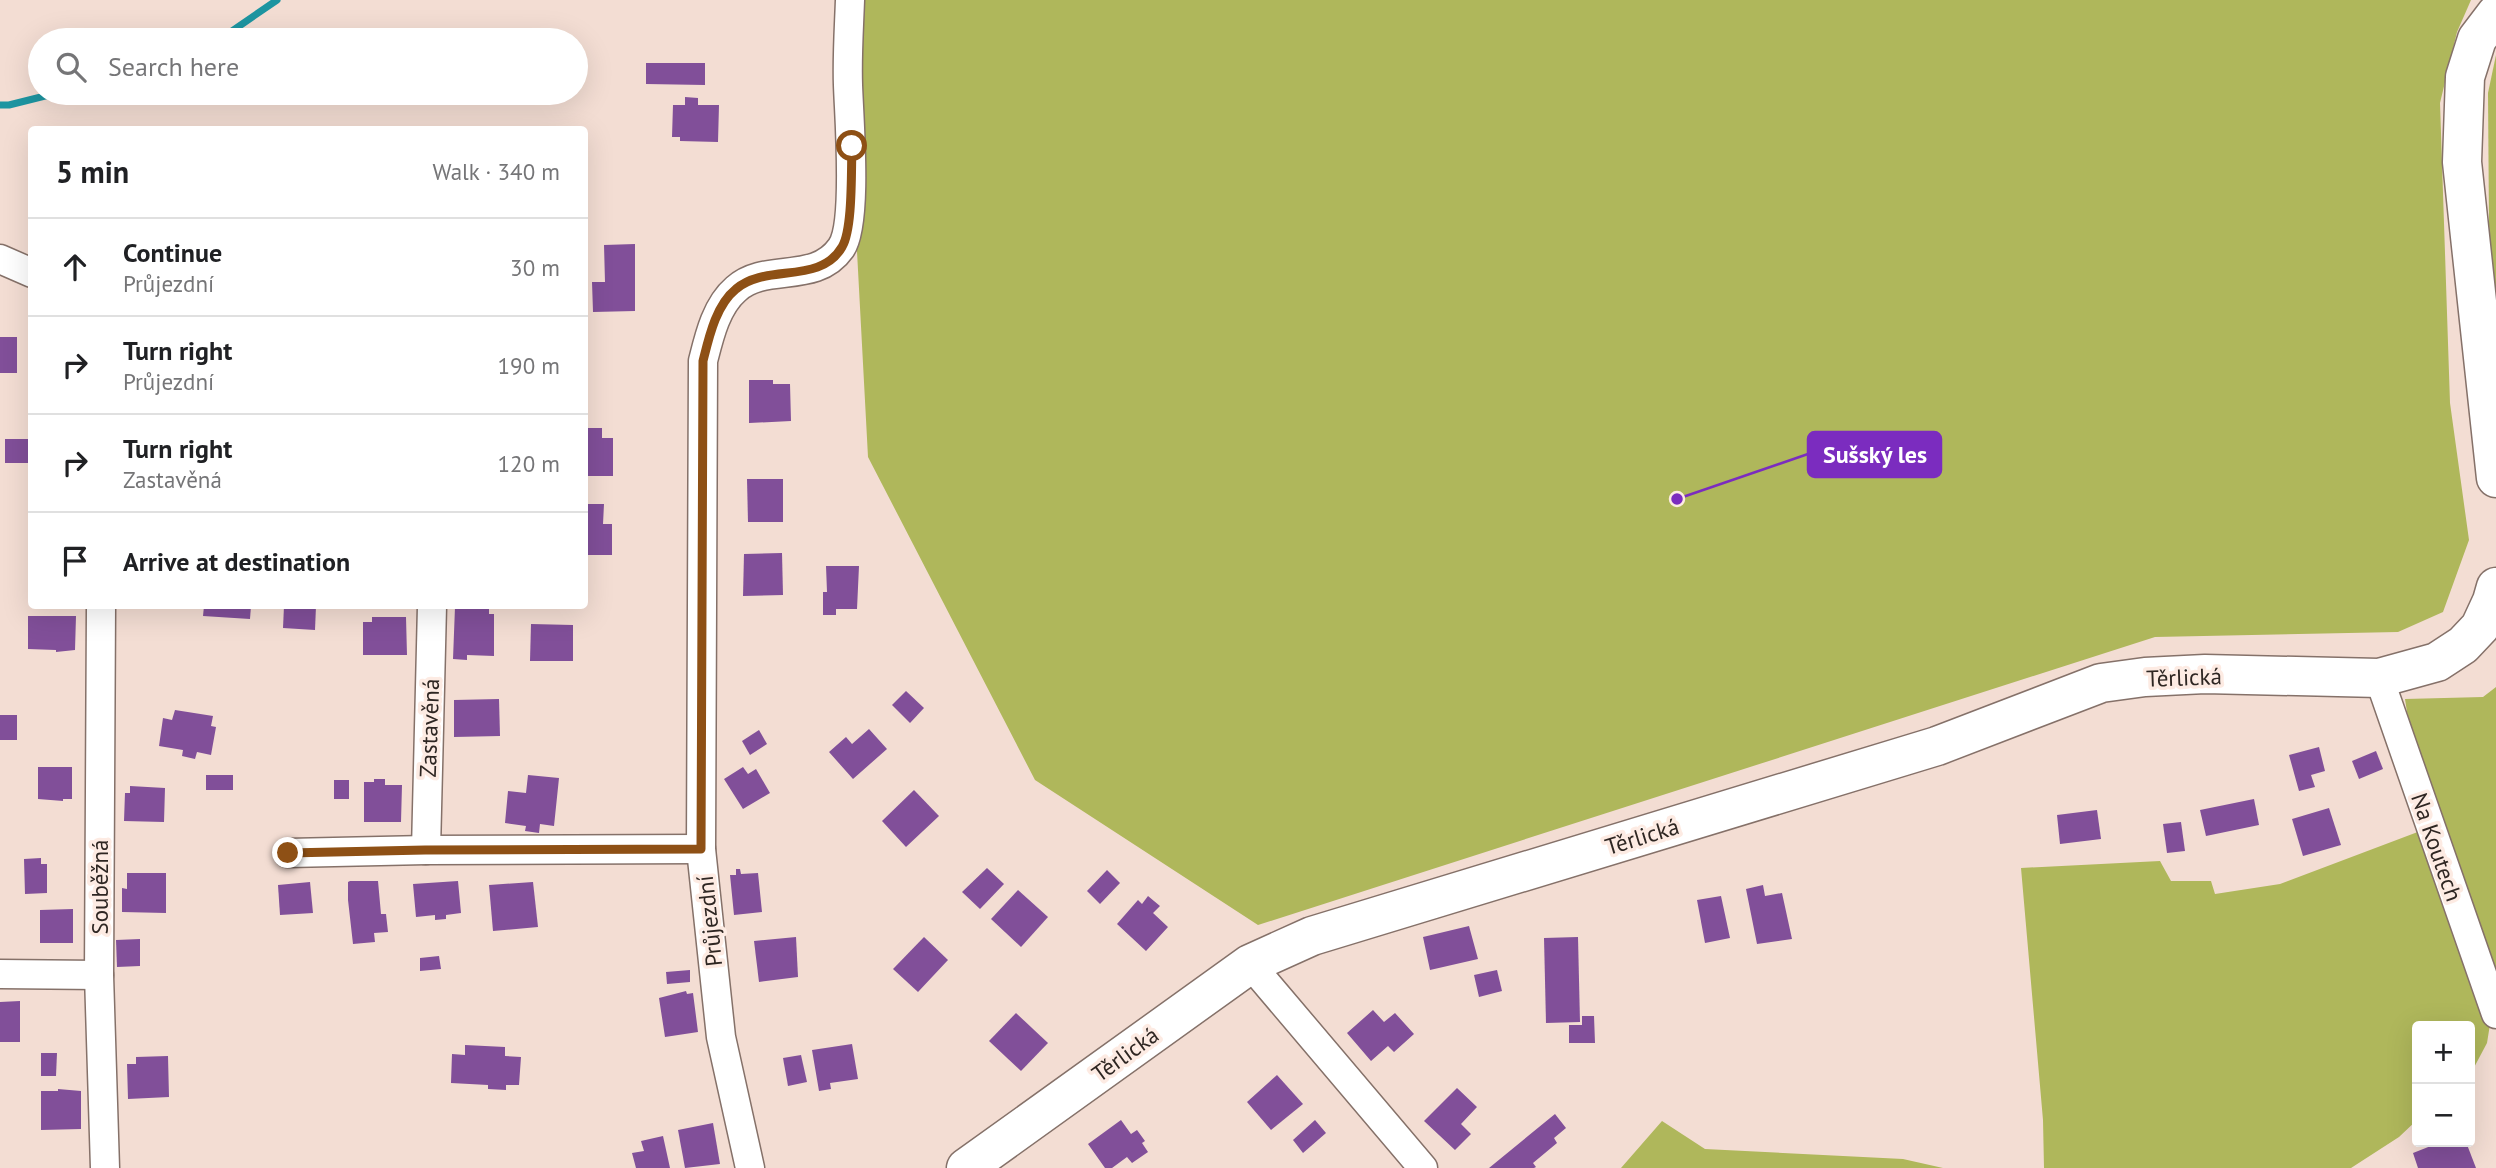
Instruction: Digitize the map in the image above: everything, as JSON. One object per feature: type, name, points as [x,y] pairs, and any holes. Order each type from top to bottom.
[{"type":"main road","points":[[2496,14],[2477,39],[2465,77],[2462,162],[2496,478]]},
{"type":"main road","name":"Těrlická","points":[[966,1168],[1250,964],[1312,936],[1937,746],[2101,683],[2155,676],[2206,674],[2379,678],[2437,662],[2463,646],[2480,627],[2496,587]]},
{"type":"street","name":"Průjezdní","points":[[750,1168],[721,1037],[701,849],[703,361],[722,308],[734,290],[750,279],[764,275],[800,272],[825,264],[842,247],[848,224],[852,146],[848,83],[850,0]]},
{"type":"street","points":[[0,258],[28,270]]},
{"type":"street","name":"Souběžná","points":[[101,609],[99,975],[104,1168]]},
{"type":"street","name":"Zastavěná","points":[[425,850],[432,609]]},
{"type":"street","name":"Na Koutech","points":[[2379,678],[2496,1014]]},
{"type":"street","points":[[288,853],[701,849]]},
{"type":"street","points":[[1250,964],[1423,1168]]},
{"type":"street","points":[[0,974],[99,975]]},
{"type":"green space","points":[[848,0],[2471,0],[2457,32],[2440,103],[2450,403],[2469,540],[2443,612],[2398,632],[2155,637],[1258,925],[1035,780],[868,457],[848,83]]},
{"type":"green space","points":[[2496,55],[2496,330],[2489,224],[2488,93]]},
{"type":"green space","points":[[2496,687],[2496,992],[2449,834],[2412,744],[2405,699],[2483,697]]},
{"type":"green space","points":[[2423,830],[2491,1018],[2487,1043],[2475,1066],[2475,1021],[2412,1021],[2412,1125],[2399,1137],[2351,1168],[2044,1168],[2043,1120],[2021,868],[2160,861],[2171,881],[2211,881],[2215,894],[2280,884]]},
{"type":"green space","points":[[1662,1121],[1705,1149],[1903,1159],[1943,1168],[1621,1168]]},
{"type":"building","points":[[646,63],[705,63],[705,85],[646,84]]},
{"type":"building","points":[[685,97],[698,98],[698,105],[719,105],[718,142],[680,141],[680,137],[672,137],[673,105],[685,105]]},
{"type":"building","points":[[635,244],[635,311],[593,312],[592,282],[605,282],[604,245]]},
{"type":"building","points":[[0,337],[17,337],[17,373],[0,373]]},
{"type":"building","points":[[749,380],[773,380],[773,384],[790,384],[791,421],[749,423]]},
{"type":"building","points":[[588,428],[602,428],[602,438],[613,438],[613,476],[588,476]]},
{"type":"building","points":[[5,439],[28,439],[28,463],[5,463]]},
{"type":"building","points":[[747,479],[783,479],[783,522],[748,522]]},
{"type":"building","points":[[588,504],[604,504],[603,524],[612,524],[612,555],[588,555]]},
{"type":"building","points":[[782,553],[783,595],[743,596],[744,554]]},
{"type":"building","points":[[826,566],[859,566],[857,609],[836,609],[836,615],[823,615],[823,592],[827,592]]},
{"type":"building","points":[[204,609],[251,609],[250,619],[203,616]]},
{"type":"building","points":[[284,609],[316,609],[315,630],[283,628]]},
{"type":"building","points":[[455,609],[489,609],[489,614],[494,614],[494,656],[467,655],[467,660],[453,659]]},
{"type":"building","points":[[28,616],[76,616],[75,650],[56,652],[28,649]]},
{"type":"building","points":[[372,617],[406,617],[407,655],[363,655],[363,622],[372,622]]},
{"type":"building","points":[[531,624],[573,625],[573,661],[530,661]]},
{"type":"building","points":[[906,691],[924,708],[910,723],[892,705]]},
{"type":"building","points":[[499,699],[500,736],[454,737],[454,700]]},
{"type":"building","points":[[175,710],[213,716],[211,726],[216,727],[211,755],[197,752],[195,759],[182,756],[183,750],[159,746],[163,718],[172,720]]},
{"type":"building","points":[[0,715],[17,715],[17,740],[0,740]]},
{"type":"building","points":[[869,729],[887,749],[853,779],[829,752],[846,737],[852,744]]},
{"type":"building","points":[[759,730],[767,744],[750,755],[742,741]]},
{"type":"building","points":[[2319,747],[2325,771],[2311,775],[2315,787],[2299,791],[2289,755]]},
{"type":"building","points":[[2376,751],[2383,769],[2359,779],[2352,761]]},
{"type":"building","points":[[38,767],[72,767],[72,799],[38,799]]},
{"type":"building","points":[[743,767],[748,774],[756,769],[770,793],[743,809],[724,779]]},
{"type":"building","points":[[206,775],[233,775],[233,790],[206,790]]},
{"type":"building","points":[[528,775],[559,778],[554,826],[540,824],[539,833],[525,831],[526,826],[505,823],[508,791],[526,793]]},
{"type":"building","points":[[374,779],[385,779],[385,785],[402,785],[401,822],[364,822],[364,782],[374,782]]},
{"type":"building","points":[[334,780],[349,780],[349,799],[334,799]]},
{"type":"building","points":[[130,786],[165,788],[164,822],[124,821],[125,793],[130,793]]},
{"type":"building","points":[[914,790],[939,816],[906,847],[882,821]]},
{"type":"building","points":[[2254,799],[2259,825],[2206,836],[2200,810]]},
{"type":"building","points":[[2329,808],[2341,845],[2303,856],[2292,819]]},
{"type":"building","points":[[2097,810],[2101,839],[2060,844],[2057,815]]},
{"type":"building","points":[[2181,822],[2185,851],[2167,853],[2163,824]]},
{"type":"building","points":[[41,858],[41,864],[47,864],[47,893],[25,894],[24,859]]},
{"type":"building","points":[[987,868],[1004,884],[980,909],[962,892]]},
{"type":"building","points":[[736,869],[740,869],[741,874],[758,873],[762,912],[734,915],[730,875],[736,875]]},
{"type":"building","points":[[1107,870],[1120,883],[1100,904],[1087,891]]},
{"type":"building","points":[[127,873],[166,873],[166,913],[122,912],[122,888],[127,889]]},
{"type":"building","points":[[350,881],[378,881],[381,914],[386,914],[388,932],[374,933],[375,942],[353,944],[348,900]]},
{"type":"building","points":[[458,881],[461,913],[435,920],[435,915],[416,917],[413,884]]},
{"type":"building","points":[[310,882],[313,913],[280,915],[278,885]]},
{"type":"building","points":[[533,882],[538,927],[493,931],[489,885]]},
{"type":"building","points":[[1763,885],[1765,896],[1782,893],[1792,939],[1757,944],[1746,889]]},
{"type":"building","points":[[1018,890],[1048,917],[1021,947],[991,919]]},
{"type":"building","points":[[1148,896],[1160,906],[1153,913],[1168,927],[1146,951],[1117,924],[1138,900],[1142,904]]},
{"type":"building","points":[[1721,896],[1730,938],[1705,943],[1697,900]]},
{"type":"building","points":[[73,909],[73,943],[40,943],[40,910]]},
{"type":"building","points":[[1469,926],[1478,959],[1430,970],[1423,937]]},
{"type":"building","points":[[796,937],[798,977],[759,982],[754,941]]},
{"type":"building","points":[[924,937],[948,960],[918,992],[893,969]]},
{"type":"building","points":[[1578,937],[1580,1022],[1546,1023],[1544,938]]},
{"type":"building","points":[[140,939],[140,966],[117,967],[116,940]]},
{"type":"building","points":[[439,956],[441,969],[420,971],[420,958]]},
{"type":"building","points":[[690,970],[690,982],[667,984],[666,972]]},
{"type":"building","points":[[1497,970],[1502,991],[1479,997],[1474,975]]},
{"type":"building","points":[[686,991],[687,994],[693,993],[698,1032],[665,1037],[659,998]]},
{"type":"building","points":[[20,1001],[20,1042],[0,1042],[0,1002]]},
{"type":"building","points":[[1373,1010],[1384,1022],[1395,1013],[1414,1034],[1394,1052],[1388,1046],[1371,1061],[1347,1033]]},
{"type":"building","points":[[1016,1013],[1048,1043],[1021,1071],[989,1041]]},
{"type":"building","points":[[1582,1016],[1594,1016],[1595,1043],[1569,1043],[1569,1025],[1582,1025]]},
{"type":"building","points":[[852,1044],[858,1079],[830,1083],[831,1089],[819,1091],[812,1050]]},
{"type":"building","points":[[465,1045],[505,1047],[505,1056],[521,1057],[519,1085],[506,1085],[506,1090],[488,1089],[488,1085],[451,1083],[452,1054],[465,1055]]},
{"type":"building","points":[[41,1053],[57,1053],[56,1076],[41,1076]]},
{"type":"building","points":[[801,1055],[807,1082],[788,1086],[783,1058]]},
{"type":"building","points":[[168,1056],[169,1097],[128,1099],[127,1064],[136,1064],[136,1057]]},
{"type":"building","points":[[1277,1075],[1303,1104],[1271,1130],[1247,1102]]},
{"type":"building","points":[[1457,1088],[1477,1107],[1461,1124],[1471,1134],[1455,1150],[1424,1121]]},
{"type":"building","points":[[41,1091],[81,1091],[81,1129],[41,1130]]},
{"type":"building","points":[[1555,1114],[1566,1128],[1554,1138],[1557,1143],[1533,1163],[1536,1167],[1489,1168]]},
{"type":"building","points":[[1121,1120],[1131,1134],[1137,1130],[1145,1141],[1142,1143],[1148,1152],[1132,1163],[1127,1157],[1112,1168],[1105,1168],[1088,1144]]},
{"type":"building","points":[[1315,1120],[1326,1133],[1303,1153],[1293,1140]]},
{"type":"building","points":[[713,1123],[720,1164],[685,1168],[678,1130]]},
{"type":"building","points":[[663,1136],[670,1168],[636,1168],[632,1153],[644,1151],[641,1141]]},
{"type":"building","points":[[2428,1147],[2468,1147],[2476,1168],[2418,1168],[2413,1153]]},
{"type":"waterway","points":[[236,28],[277,0]]},
{"type":"waterway","points":[[0,105],[28,100]]},
{"type":"place","name":"Sušský les","points":[[1677,499]]},
{"type":"route","points":[[288,853],[701,849],[703,361],[722,308],[734,290],[750,279],[764,275],[800,272],[825,264],[842,247],[848,224],[852,146]]}]
